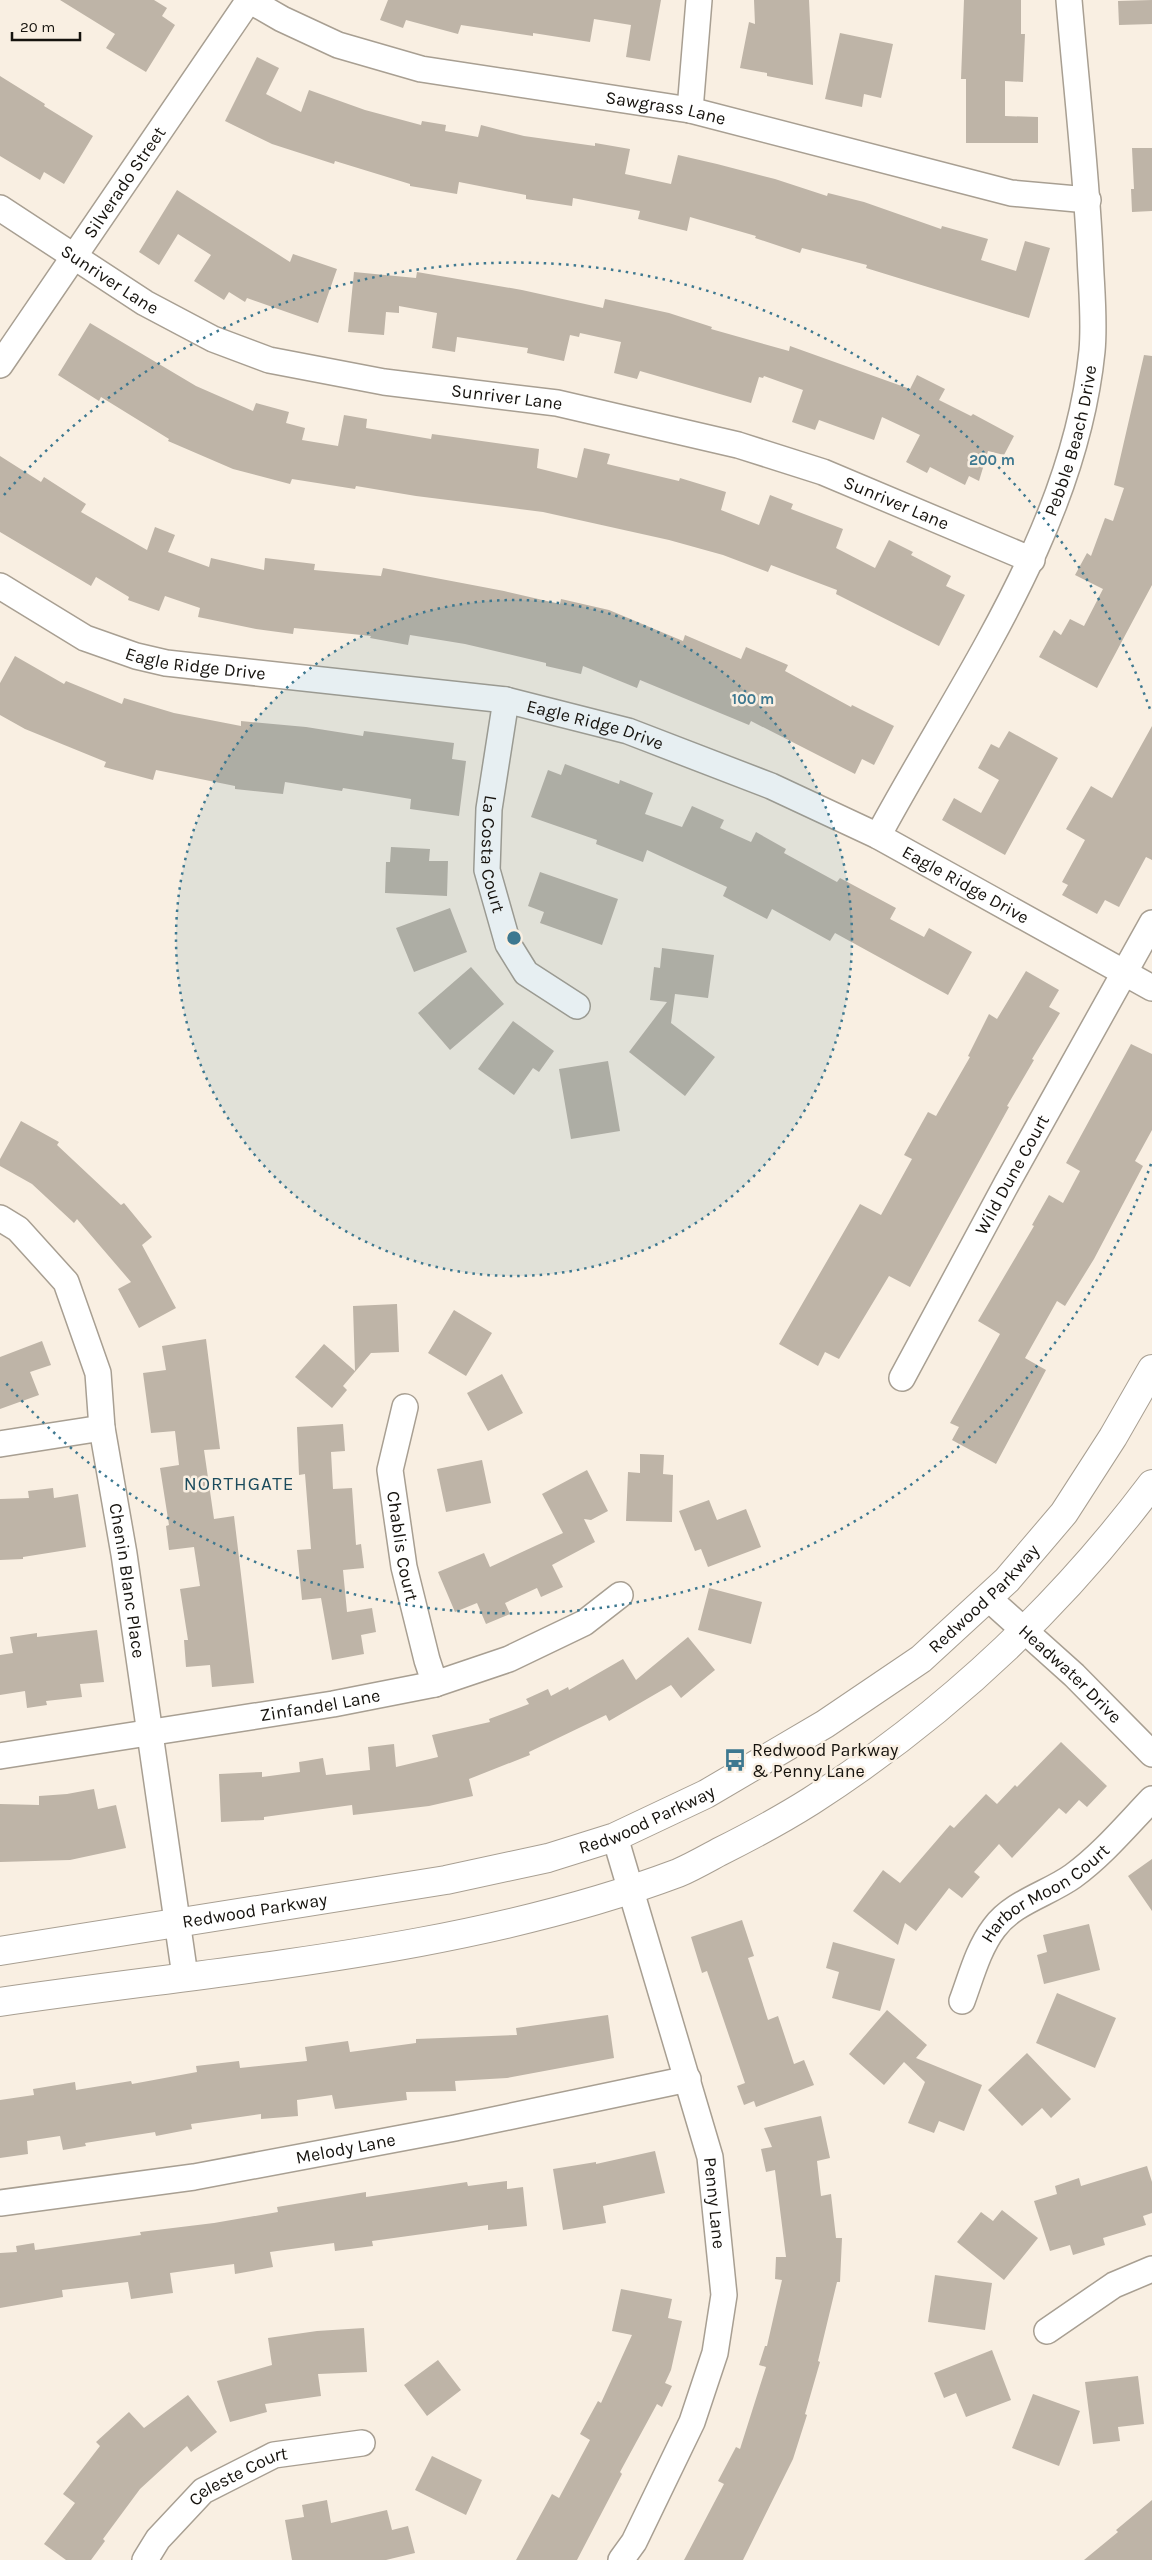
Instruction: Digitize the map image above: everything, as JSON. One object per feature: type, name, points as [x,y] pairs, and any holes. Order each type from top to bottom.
[{"type":"main road","name":"Redwood Parkway","points":[[0,1951],[446,1880],[548,1858],[615,1837],[706,1794],[825,1724],[921,1659],[1007,1580],[1064,1513],[1113,1437],[1152,1369]]},
{"type":"main road","points":[[0,2002],[255,1968],[539,1918],[681,1872],[774,1825],[857,1771],[948,1701],[1026,1630],[1111,1538],[1152,1484]]},
{"type":"street","name":"Sawgrass Lane","points":[[249,0],[282,19],[338,45],[421,69],[690,110],[1010,193],[1088,200]]},
{"type":"street","name":"Silverado Street","points":[[0,365],[249,0]]},
{"type":"street","points":[[690,110],[699,0]]},
{"type":"street","name":"Pebble Beach Drive","points":[[878,836],[1032,560],[1067,470],[1084,397],[1092,350],[1088,200],[1069,0]]},
{"type":"street","name":"Sunriver Lane","points":[[0,208],[145,303],[213,338],[269,360],[384,382],[557,403],[657,424],[738,444],[823,472],[1032,560]]},
{"type":"street","name":"Eagle Ridge Drive","points":[[0,586],[85,638],[136,656],[166,663],[506,700],[628,731],[698,756],[771,786],[878,836],[1152,988]]},
{"type":"street","name":"La Costa Court","points":[[506,700],[489,809],[487,870],[508,944],[526,973],[577,1006]]},
{"type":"street","name":"Wild Dune Court","points":[[902,1378],[1006,1183],[1152,923]]},
{"type":"street","name":"Chenin Blanc Place","points":[[0,1218],[18,1230],[44,1255],[66,1282],[98,1373],[102,1428],[124,1554],[148,1732],[185,1976]]},
{"type":"street","name":"Chablis Court","points":[[405,1407],[390,1470],[404,1567],[435,1684]]},
{"type":"street","points":[[0,1444],[102,1428]]},
{"type":"street","name":"Zinfandel Lane","points":[[0,1756],[333,1704],[435,1684],[509,1659],[584,1624],[620,1595]]},
{"type":"street","name":"Headwater Drive","points":[[988,1598],[1074,1674],[1152,1754]]},
{"type":"street","name":"Harbor Moon Court","points":[[962,2001],[983,1945],[994,1927],[1012,1910],[1073,1876],[1099,1853],[1152,1799]]},
{"type":"street","name":"Penny Lane","points":[[615,1837],[632,1888],[710,2157],[724,2295],[715,2353],[692,2422],[634,2542],[621,2560]]},
{"type":"street","name":"Melody Lane","points":[[0,2203],[194,2177],[455,2128],[688,2079]]},
{"type":"street","points":[[1048,2331],[1114,2285],[1152,2269]]},
{"type":"street","name":"Celeste Court","points":[[144,2560],[158,2539],[204,2491],[274,2455],[362,2443]]},
{"type":"building","points":[[60,0],[154,0],[167,8],[162,16],[175,25],[146,72],[106,48],[115,34]]},
{"type":"building","points":[[388,0],[661,0],[650,61],[626,57],[631,25],[594,19],[590,42],[461,25],[458,34],[406,20],[403,28],[380,20]]},
{"type":"building","points":[[754,0],[809,0],[813,85],[767,76],[767,73],[740,68],[749,22],[755,24]]},
{"type":"building","points":[[964,0],[1021,0],[1021,34],[1025,34],[1023,82],[1005,81],[1005,116],[1038,117],[1038,143],[966,143],[966,79],[961,79]]},
{"type":"building","points":[[1152,0],[1152,24],[1119,25],[1118,1]]},
{"type":"building","points":[[840,33],[893,44],[881,98],[864,94],[862,107],[825,99]]},
{"type":"building","points":[[257,57],[279,68],[266,94],[301,112],[309,90],[365,110],[421,125],[422,121],[446,125],[445,131],[478,137],[481,125],[524,136],[595,146],[595,143],[630,149],[625,174],[671,184],[678,155],[775,179],[827,196],[828,193],[864,202],[941,229],[942,226],[988,239],[981,260],[1016,271],[1025,241],[1050,248],[1029,318],[866,268],[867,265],[802,248],[800,253],[755,238],[756,236],[690,217],[687,231],[638,219],[640,211],[573,198],[572,206],[526,199],[526,195],[459,182],[457,194],[410,186],[410,184],[335,161],[334,164],[272,144],[225,121]]},
{"type":"building","points":[[0,76],[93,136],[64,184],[44,172],[40,180],[0,156]]},
{"type":"building","points":[[1132,148],[1152,148],[1152,211],[1132,212],[1131,189],[1134,189]]},
{"type":"building","points":[[177,190],[290,262],[293,254],[337,269],[318,323],[247,298],[245,302],[229,292],[224,300],[194,281],[211,255],[178,234],[159,265],[139,252]]},
{"type":"building","points":[[354,272],[416,278],[417,272],[522,290],[603,308],[605,299],[669,313],[712,327],[711,329],[789,351],[790,346],[910,389],[917,375],[945,389],[939,400],[971,416],[973,414],[1014,436],[1004,455],[988,451],[979,481],[969,476],[965,485],[930,467],[927,473],[906,462],[920,435],[882,417],[874,440],[819,420],[815,430],[792,422],[803,390],[764,376],[763,378],[759,377],[751,403],[640,371],[637,379],[614,373],[621,342],[580,333],[579,337],[570,335],[564,361],[527,353],[528,348],[457,337],[455,352],[432,348],[437,313],[399,306],[399,313],[386,312],[384,335],[348,332]]},
{"type":"building","points":[[90,323],[196,386],[253,411],[256,403],[289,412],[286,423],[305,428],[302,440],[338,446],[344,415],[367,419],[366,428],[431,439],[432,434],[539,449],[537,468],[577,478],[584,448],[610,454],[607,464],[679,481],[680,478],[726,492],[721,510],[759,525],[770,495],[793,504],[791,509],[843,529],[836,548],[875,568],[889,540],[913,552],[911,555],[951,576],[946,586],[965,595],[939,646],[836,594],[837,590],[771,565],[768,572],[723,555],[669,540],[543,512],[416,496],[356,486],[355,489],[292,479],[290,484],[233,469],[168,441],[169,439],[101,397],[99,401],[58,375]]},
{"type":"building","points":[[1144,355],[1152,356],[1152,585],[1097,688],[1039,657],[1054,630],[1061,635],[1070,619],[1084,626],[1103,589],[1075,575],[1087,553],[1091,556],[1105,518],[1113,521],[1124,488],[1114,485]]},
{"type":"building","points":[[0,456],[41,482],[44,477],[86,504],[81,512],[147,550],[155,527],[175,535],[168,552],[209,567],[211,558],[264,570],[265,558],[315,564],[314,570],[381,576],[383,568],[504,591],[560,604],[561,599],[609,610],[683,641],[685,635],[741,659],[746,647],[788,665],[785,671],[851,707],[852,705],[894,726],[874,765],[862,759],[855,774],[751,721],[749,725],[640,680],[637,688],[583,666],[581,674],[546,666],[546,663],[465,644],[410,635],[408,645],[370,638],[371,636],[294,628],[293,634],[256,629],[198,617],[200,608],[165,596],[159,611],[128,600],[129,597],[96,577],[91,586],[0,532]]},
{"type":"building","points":[[15,656],[64,684],[66,681],[122,704],[124,698],[174,713],[241,726],[241,721],[306,727],[363,736],[364,731],[454,743],[452,759],[466,761],[459,816],[410,809],[411,799],[343,788],[342,791],[285,782],[283,794],[235,789],[235,786],[156,770],[153,780],[104,767],[106,762],[25,729],[0,715],[0,683]]},
{"type":"building","points":[[1152,726],[1152,860],[1146,857],[1119,907],[1105,900],[1097,914],[1062,895],[1068,885],[1062,882],[1085,840],[1066,829],[1091,786],[1112,798]]},
{"type":"building","points":[[1009,731],[1058,758],[1005,855],[942,820],[954,798],[981,813],[999,780],[978,768],[991,744],[999,748]]},
{"type":"building","points":[[565,764],[619,784],[620,780],[653,793],[645,814],[682,827],[692,806],[724,820],[720,828],[751,842],[756,832],[786,849],[784,853],[837,882],[840,878],[896,908],[890,919],[924,937],[929,928],[972,952],[948,995],[835,933],[830,941],[772,909],[767,919],[723,896],[727,887],[647,850],[643,862],[596,844],[597,840],[531,817],[548,770],[561,775]]},
{"type":"building","points":[[391,847],[430,849],[429,861],[448,861],[447,896],[385,893],[386,862],[390,862]]},
{"type":"building","points":[[540,872],[618,899],[602,945],[540,923],[544,912],[528,906]]},
{"type":"building","points":[[450,908],[467,952],[414,972],[396,928]]},
{"type":"building","points":[[662,948],[714,955],[708,998],[675,994],[671,1023],[715,1057],[685,1096],[629,1052],[667,1002],[650,1000],[654,967],[660,968]]},
{"type":"building","points":[[471,967],[504,1004],[450,1050],[418,1013]]},
{"type":"building","points":[[1026,971],[1059,990],[1049,1007],[1060,1013],[1032,1059],[1034,1060],[1007,1106],[1009,1107],[910,1287],[889,1276],[839,1359],[825,1352],[818,1366],[779,1344],[860,1204],[881,1215],[912,1159],[904,1155],[928,1112],[936,1116],[970,1057],[968,1056],[989,1014],[997,1019]]},
{"type":"building","points":[[513,1021],[554,1051],[539,1072],[533,1068],[514,1095],[478,1069]]},
{"type":"building","points":[[1131,1044],[1152,1054],[1152,1130],[1135,1161],[1143,1166],[1094,1259],[1065,1306],[1057,1301],[1025,1358],[1046,1370],[996,1464],[952,1440],[959,1427],[950,1423],[1000,1334],[978,1321],[1034,1226],[1032,1225],[1049,1195],[1063,1203],[1080,1171],[1066,1163]]},
{"type":"building","points":[[608,1061],[620,1131],[571,1139],[559,1069]]},
{"type":"building","points":[[21,1121],[59,1142],[57,1145],[121,1205],[124,1203],[152,1237],[142,1245],[176,1308],[139,1328],[118,1289],[131,1282],[77,1219],[74,1223],[32,1184],[0,1166],[0,1159]]},
{"type":"building","points":[[397,1304],[399,1352],[371,1353],[343,1386],[347,1390],[332,1408],[295,1377],[324,1344],[355,1371],[353,1306]]},
{"type":"building","points":[[454,1310],[492,1333],[466,1376],[428,1353]]},
{"type":"building","points":[[206,1339],[220,1449],[204,1450],[214,1519],[234,1516],[254,1683],[212,1687],[210,1665],[186,1667],[184,1640],[188,1640],[180,1589],[200,1586],[194,1547],[169,1550],[166,1526],[169,1525],[160,1468],[179,1465],[175,1431],[151,1433],[143,1373],[166,1370],[162,1346]]},
{"type":"building","points":[[42,1341],[51,1365],[30,1372],[39,1395],[0,1409],[0,1357]]},
{"type":"building","points":[[502,1374],[523,1413],[488,1431],[467,1393]]},
{"type":"building","points":[[343,1424],[345,1451],[331,1452],[333,1489],[352,1488],[356,1545],[361,1544],[364,1568],[343,1570],[347,1612],[372,1608],[376,1632],[361,1635],[364,1654],[332,1660],[321,1598],[302,1600],[297,1550],[311,1549],[305,1474],[299,1475],[297,1427]]},
{"type":"building","points":[[640,1454],[664,1455],[663,1474],[673,1475],[672,1522],[626,1521],[628,1472],[640,1473]]},
{"type":"building","points":[[482,1460],[491,1503],[446,1512],[437,1469]]},
{"type":"building","points":[[587,1470],[608,1511],[591,1520],[584,1519],[595,1542],[552,1565],[563,1587],[541,1597],[537,1588],[505,1603],[510,1614],[486,1624],[477,1603],[455,1612],[438,1572],[484,1553],[490,1567],[563,1533],[542,1494]]},
{"type":"building","points":[[53,1488],[54,1498],[78,1494],[86,1547],[23,1557],[23,1559],[0,1560],[0,1499],[29,1498],[28,1491]]},
{"type":"building","points":[[709,1500],[717,1520],[746,1509],[761,1547],[708,1567],[701,1549],[695,1551],[679,1511]]},
{"type":"building","points":[[709,1588],[762,1602],[751,1644],[698,1630]]},
{"type":"building","points":[[97,1630],[104,1682],[80,1684],[82,1697],[46,1701],[47,1705],[27,1708],[25,1691],[0,1695],[0,1655],[13,1653],[10,1637],[37,1633],[37,1637]]},
{"type":"building","points":[[688,1637],[715,1670],[681,1698],[671,1685],[609,1721],[606,1715],[529,1752],[530,1755],[469,1779],[473,1796],[429,1806],[353,1815],[352,1805],[264,1817],[264,1820],[221,1822],[219,1774],[262,1772],[262,1777],[300,1772],[299,1762],[323,1758],[326,1775],[370,1770],[368,1747],[394,1744],[396,1767],[438,1757],[432,1735],[490,1722],[489,1719],[529,1704],[526,1699],[548,1689],[551,1696],[568,1687],[569,1690],[623,1659],[636,1680]]},
{"type":"building","points":[[1061,1742],[1107,1786],[1087,1807],[1079,1800],[1066,1814],[1059,1808],[1012,1858],[999,1844],[974,1872],[980,1877],[962,1898],[949,1888],[916,1931],[905,1923],[898,1945],[853,1911],[883,1870],[900,1883],[950,1825],[954,1828],[986,1794],[997,1804],[1015,1785],[1017,1787]]},
{"type":"building","points":[[94,1789],[98,1809],[116,1805],[126,1848],[70,1860],[0,1862],[0,1804],[39,1805],[39,1796],[67,1794]]},
{"type":"building","points":[[1152,1859],[1152,1911],[1128,1876]]},
{"type":"building","points":[[742,1920],[754,1956],[748,1958],[768,2020],[778,2016],[794,2064],[804,2060],[814,2085],[756,2107],[754,2101],[744,2105],[737,2086],[745,2083],[707,1971],[702,1973],[691,1937]]},
{"type":"building","points":[[1089,1924],[1100,1970],[1044,1984],[1037,1955],[1047,1952],[1043,1935]]},
{"type":"building","points":[[833,1942],[895,1959],[880,2011],[832,1998],[839,1972],[826,1968]]},
{"type":"building","points":[[1057,1993],[1116,2018],[1095,2068],[1036,2043]]},
{"type":"building","points":[[887,2010],[927,2045],[916,2058],[982,2085],[964,2131],[939,2121],[934,2133],[908,2123],[925,2082],[904,2062],[884,2085],[849,2054]]},
{"type":"building","points":[[608,2015],[614,2058],[507,2078],[455,2081],[456,2091],[406,2092],[407,2100],[335,2109],[332,2095],[297,2100],[298,2116],[261,2119],[261,2114],[191,2124],[192,2129],[156,2136],[155,2132],[85,2143],[86,2146],[63,2150],[60,2136],[27,2141],[28,2154],[0,2158],[0,2100],[34,2095],[33,2089],[75,2082],[76,2090],[131,2081],[132,2084],[197,2072],[196,2066],[239,2061],[240,2068],[307,2061],[305,2047],[348,2041],[350,2052],[416,2043],[416,2039],[517,2035],[516,2028]]},
{"type":"building","points":[[1027,2053],[1071,2099],[1051,2118],[1042,2108],[1022,2126],[988,2090]]},
{"type":"building","points":[[821,2116],[830,2158],[817,2161],[821,2196],[831,2194],[836,2238],[842,2238],[840,2282],[837,2282],[818,2361],[820,2362],[805,2414],[807,2415],[793,2459],[743,2560],[684,2560],[724,2484],[718,2481],[736,2447],[740,2449],[766,2367],[759,2365],[765,2346],[767,2346],[782,2280],[775,2279],[776,2257],[786,2257],[775,2170],[766,2172],[761,2149],[772,2147],[764,2128]]},
{"type":"building","points":[[655,2151],[665,2193],[603,2206],[606,2223],[563,2230],[553,2169],[596,2162],[596,2164]]},
{"type":"building","points":[[1147,2166],[1152,2182],[1152,2213],[1143,2216],[1146,2225],[1103,2238],[1105,2245],[1073,2255],[1070,2245],[1050,2251],[1034,2201],[1057,2194],[1055,2186],[1079,2178],[1081,2186]]},
{"type":"building","points":[[507,2181],[507,2189],[523,2187],[527,2226],[488,2230],[488,2225],[372,2241],[373,2246],[335,2251],[334,2243],[270,2252],[273,2267],[235,2274],[234,2264],[170,2273],[173,2293],[131,2299],[128,2282],[62,2290],[63,2297],[0,2308],[0,2253],[17,2252],[16,2246],[34,2243],[35,2250],[141,2235],[140,2232],[214,2223],[278,2212],[277,2207],[366,2192],[366,2197],[467,2182],[468,2186]]},
{"type":"building","points":[[1002,2210],[1038,2238],[1004,2280],[957,2242],[981,2212],[993,2221]]},
{"type":"building","points":[[935,2275],[992,2283],[985,2330],[928,2322]]},
{"type":"building","points":[[621,2289],[672,2299],[668,2318],[682,2321],[671,2370],[665,2383],[672,2386],[662,2407],[657,2404],[620,2472],[622,2474],[577,2560],[516,2560],[552,2494],[559,2498],[590,2440],[580,2434],[598,2401],[601,2403],[632,2335],[612,2331]]},
{"type":"building","points":[[364,2328],[367,2372],[318,2374],[321,2396],[265,2404],[267,2412],[230,2422],[217,2381],[272,2365],[268,2338],[317,2331]]},
{"type":"building","points":[[992,2350],[1011,2400],[966,2417],[956,2393],[944,2398],[934,2373]]},
{"type":"building","points":[[438,2360],[461,2390],[427,2416],[404,2385]]},
{"type":"building","points":[[1138,2376],[1144,2424],[1118,2427],[1120,2441],[1093,2444],[1085,2382]]},
{"type":"building","points":[[1033,2394],[1080,2411],[1059,2466],[1012,2448]]},
{"type":"building","points":[[188,2395],[217,2432],[191,2452],[187,2446],[140,2489],[103,2539],[105,2541],[91,2560],[66,2560],[44,2544],[75,2503],[63,2494],[100,2446],[96,2442],[129,2412],[144,2428]]},
{"type":"building","points":[[432,2456],[482,2480],[466,2515],[415,2490]]},
{"type":"building","points":[[327,2500],[331,2523],[387,2510],[392,2530],[408,2526],[415,2553],[386,2560],[292,2560],[285,2520],[304,2517],[302,2505]]},
{"type":"building","points":[[1152,2500],[1152,2560],[1084,2560],[1118,2532],[1116,2530]]},
{"type":"place","name":"Redwood Parkway & Penny Lane","points":[[735,1760]]},
{"type":"district","name":"NORTHGATE","points":[[239,1483]]}]
